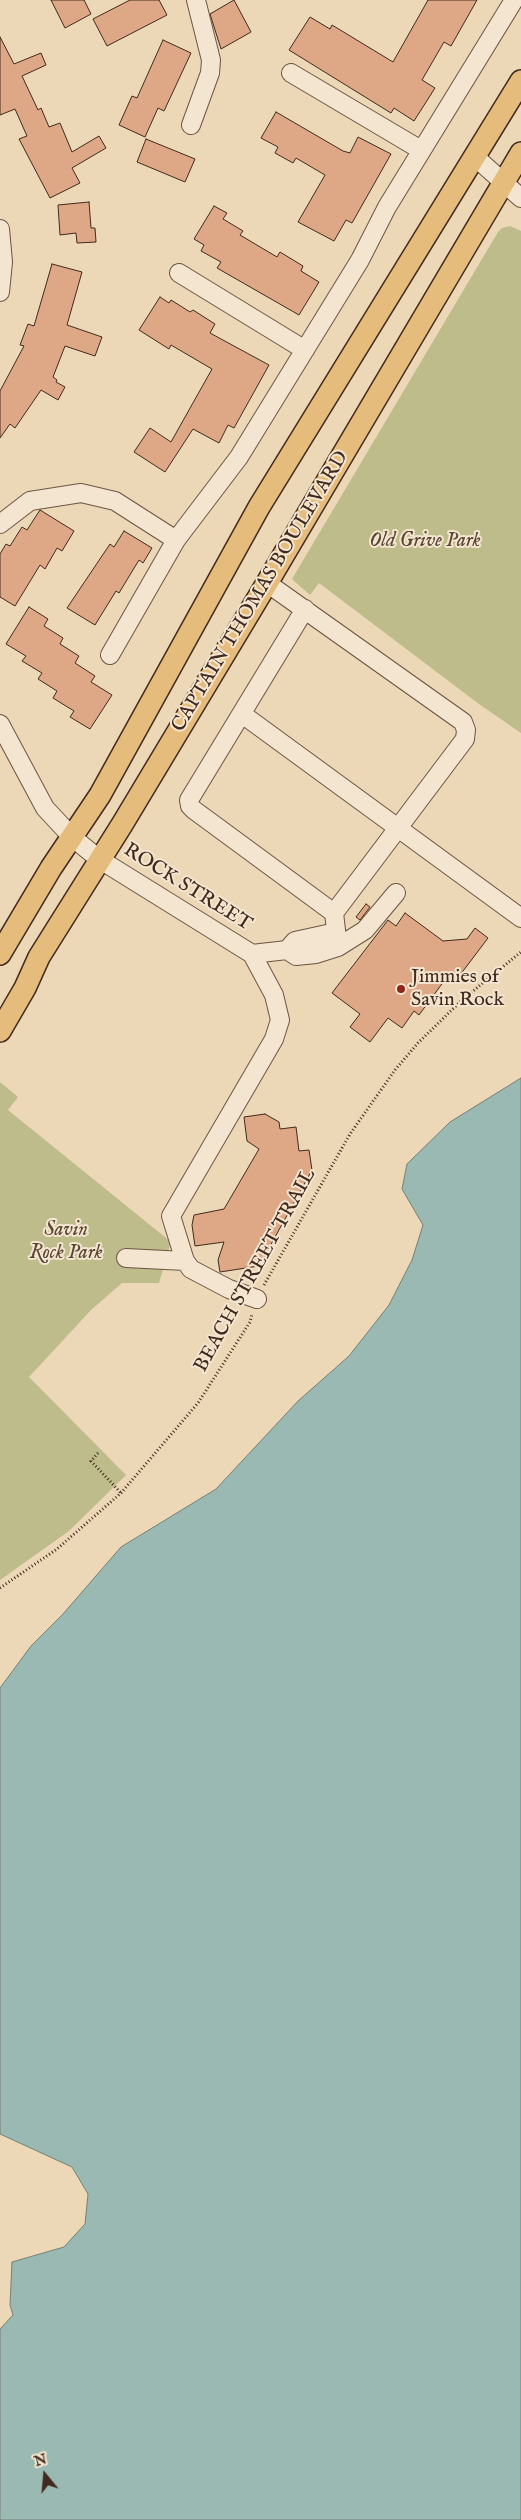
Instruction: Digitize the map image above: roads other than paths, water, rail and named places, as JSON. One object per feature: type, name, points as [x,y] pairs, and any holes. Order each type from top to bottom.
[{"type":"main road","name":"CAPTAIN THOMAS BOULEVARD","points":[[0,954],[100,795],[260,507],[521,80]]},
{"type":"main road","name":"CAPTAIN THOMAS BOULEVARD","points":[[0,1030],[25,988],[39,957],[268,583],[521,153]]},
{"type":"street","points":[[191,124],[210,73],[210,60],[196,0]]},
{"type":"street","points":[[110,655],[176,540],[239,457],[305,350],[360,260],[386,206],[514,0]]},
{"type":"street","points":[[291,73],[421,150]]},
{"type":"street","points":[[474,156],[521,198]]},
{"type":"street","points":[[0,229],[3,262],[0,292]]},
{"type":"street","points":[[180,273],[305,350]]},
{"type":"street","points":[[0,524],[30,501],[80,493],[115,501],[176,540]]},
{"type":"street","points":[[268,583],[463,722],[466,730],[465,739],[334,914],[337,939]]},
{"type":"street","points":[[305,609],[189,800],[190,806],[334,914]]},
{"type":"street","points":[[242,714],[521,918]]},
{"type":"street","name":"ROCK STREET","points":[[0,724],[45,808],[72,837],[99,859],[252,954]]},
{"type":"street","points":[[257,1299],[201,1275],[192,1269],[185,1261],[171,1216],[278,1030],[279,1009],[252,954],[287,950],[296,956],[316,954],[337,939],[365,930],[396,893]]},
{"type":"street","points":[[126,1258],[185,1261]]},
{"type":"water","points":[[521,1078],[521,2520],[0,2520],[0,2329],[13,2315],[10,2305],[12,2262],[64,2247],[85,2224],[88,2194],[72,2167],[0,2134],[0,1688],[31,1646],[63,1614],[121,1547],[216,1489],[298,1401],[349,1356],[389,1305],[412,1260],[423,1225],[402,1189],[407,1164],[450,1122]]},
{"type":"place","name":"Jimmies of Savin Rock","points":[[401,989]]},
{"type":"park label","name":"Old Grive Park","points":[[425,542]]},
{"type":"park label","name":"Savin Rock Park","points":[[66,1242]]}]
